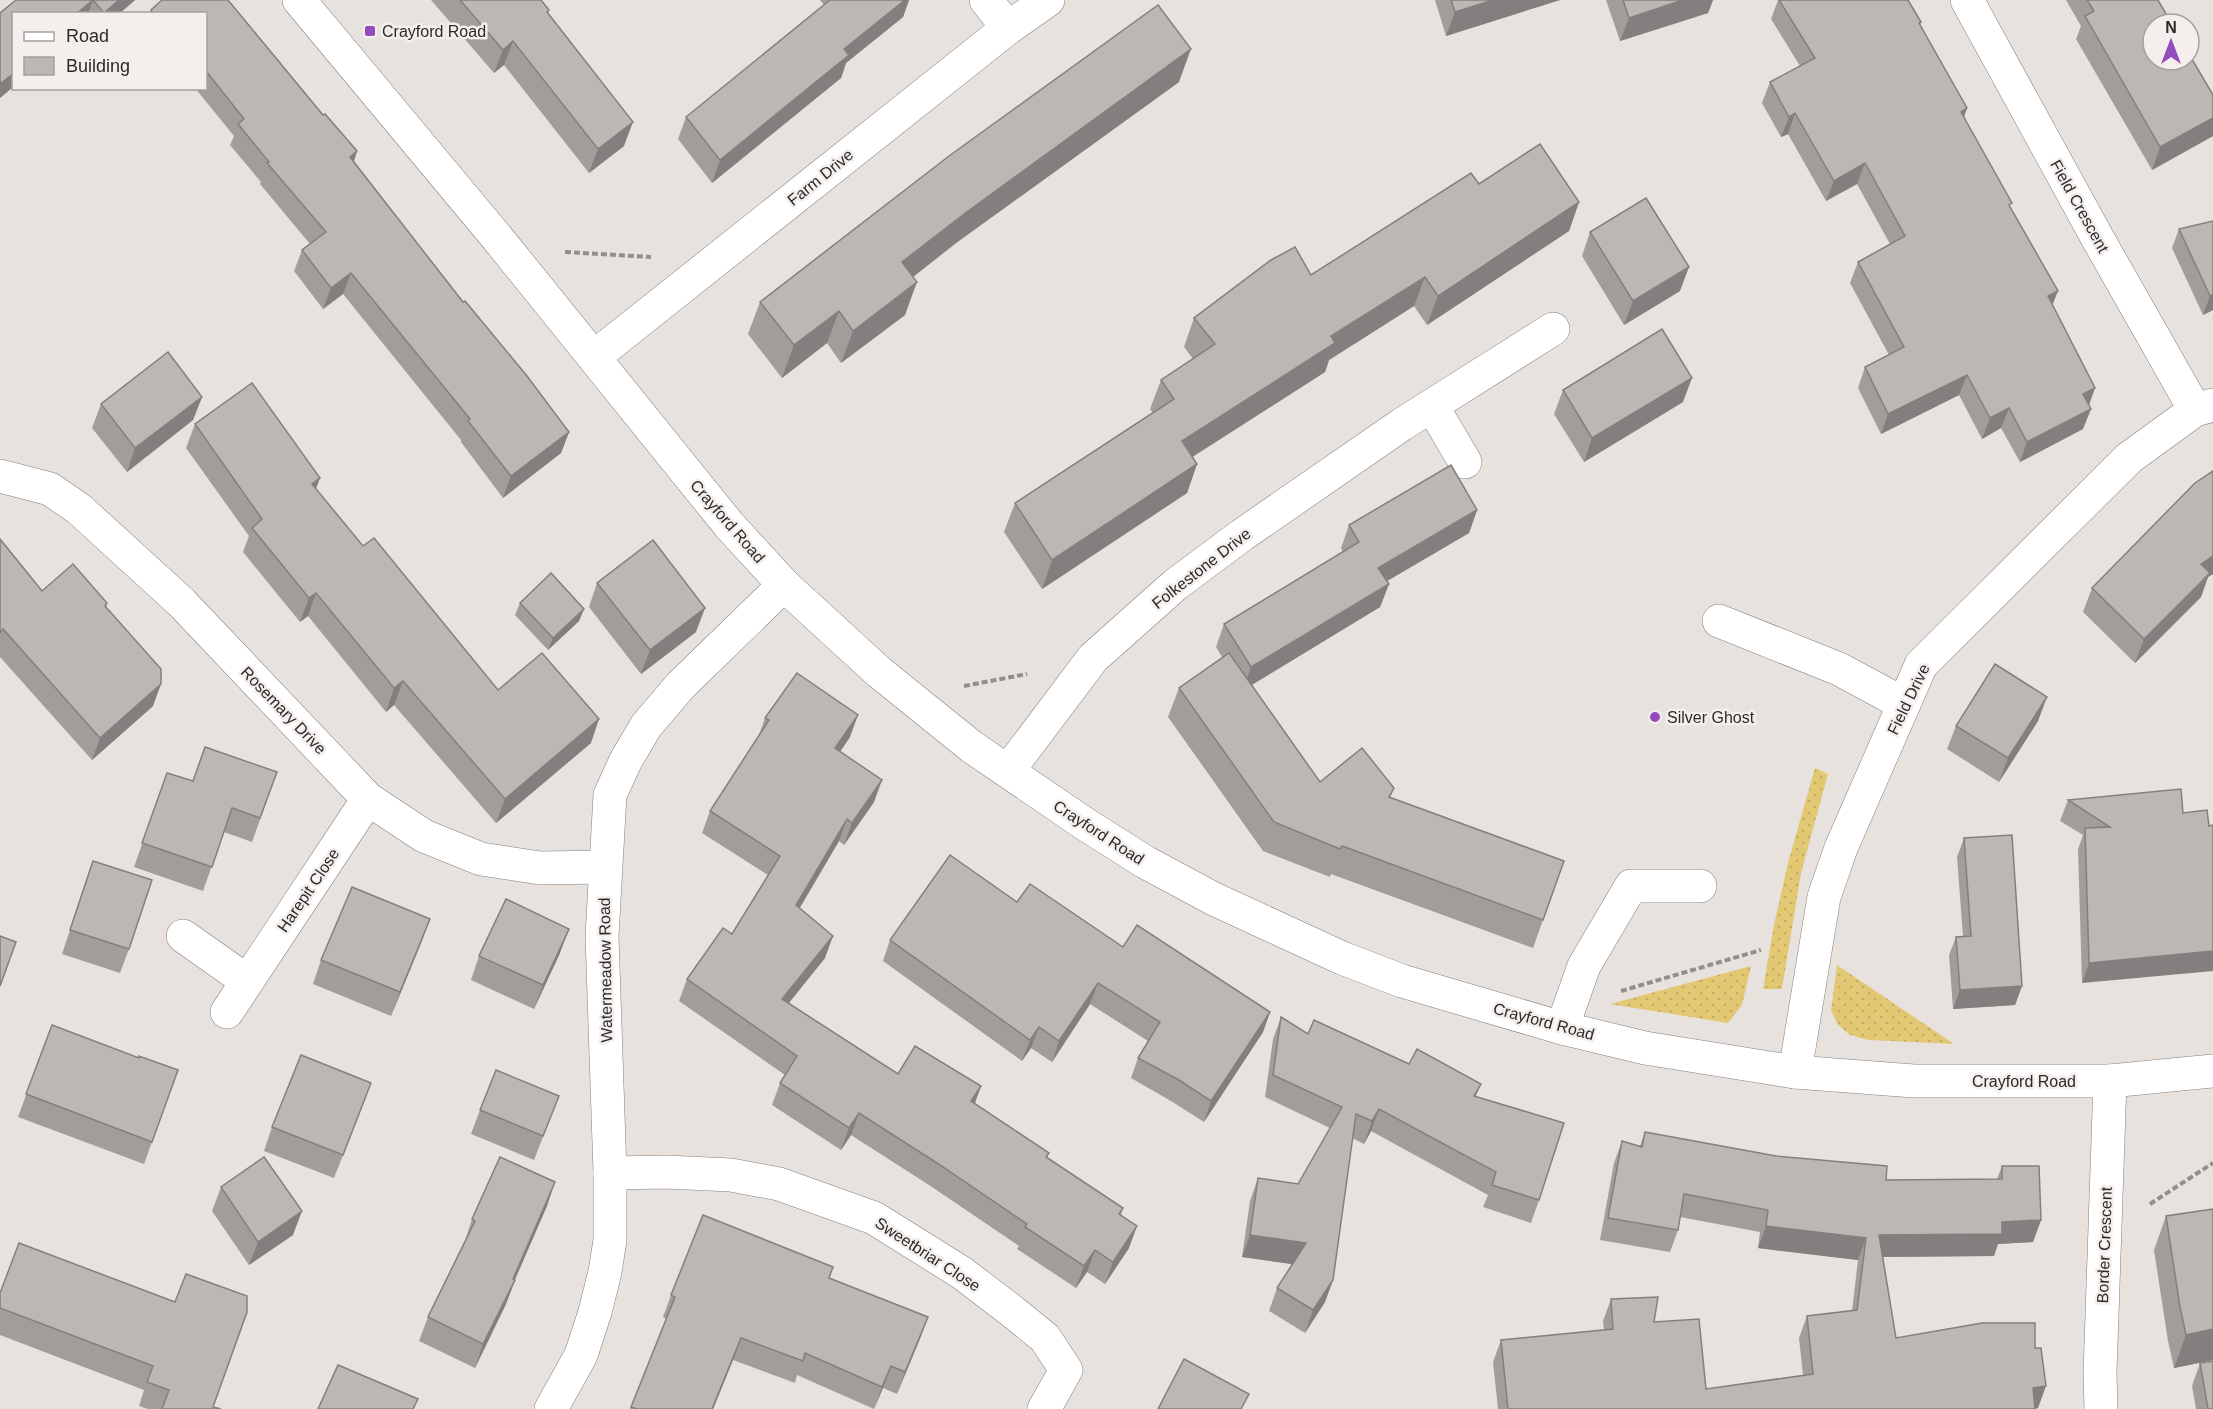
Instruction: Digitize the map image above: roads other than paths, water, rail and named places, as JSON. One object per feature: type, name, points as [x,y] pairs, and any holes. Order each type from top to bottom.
[{"type":"street","name":"Crayford Road","points":[[299,0],[505,248],[729,525],[784,585],[879,672],[972,747],[1145,862],[1214,899],[1342,958],[1402,981],[1562,1028],[1645,1048],[1795,1072],[1914,1081],[2110,1081],[2213,1071]]},
{"type":"street","points":[[986,0],[1008,27]]},
{"type":"street","name":"Farm Drive","points":[[594,357],[1008,27],[1048,0]]},
{"type":"street","name":"Field Crescent","points":[[1967,0],[2098,239],[2204,407]]},
{"type":"street","name":"Folkestone Drive","points":[[1008,771],[1093,658],[1175,585],[1242,534],[1432,406],[1553,329]]},
{"type":"street","points":[[1432,406],[1465,462]]},
{"type":"street","name":"Field Drive","points":[[1795,1072],[1824,897],[1841,848],[1921,665],[2130,458],[2204,407]]},
{"type":"street","name":"Rosemary Drive","points":[[0,476],[50,489],[79,509],[181,602],[368,799],[424,836],[481,859],[540,868],[605,867]]},
{"type":"street","name":"Watermeadow Road","points":[[551,1409],[581,1355],[597,1302],[610,1240],[602,936],[610,795],[626,760],[646,726],[681,686],[784,585]]},
{"type":"street","points":[[1719,621],[1839,669],[1904,704]]},
{"type":"street","name":"Harepit Close","points":[[227,1012],[368,799]]},
{"type":"street","points":[[1562,1028],[1584,966],[1631,886],[1700,886]]},
{"type":"street","points":[[183,936],[247,981]]},
{"type":"street","name":"Border Crescent","points":[[2102,1409],[2100,1373],[2110,1081]]},
{"type":"street","name":"Sweetbriar Close","points":[[610,1173],[666,1172],[731,1175],[779,1184],[874,1218],[962,1273],[1045,1338],[1066,1370],[1044,1409]]},
{"type":"place","name":"Crayford Road","points":[[370,31]]},
{"type":"place","name":"Silver Ghost","points":[[1655,717]]}]
